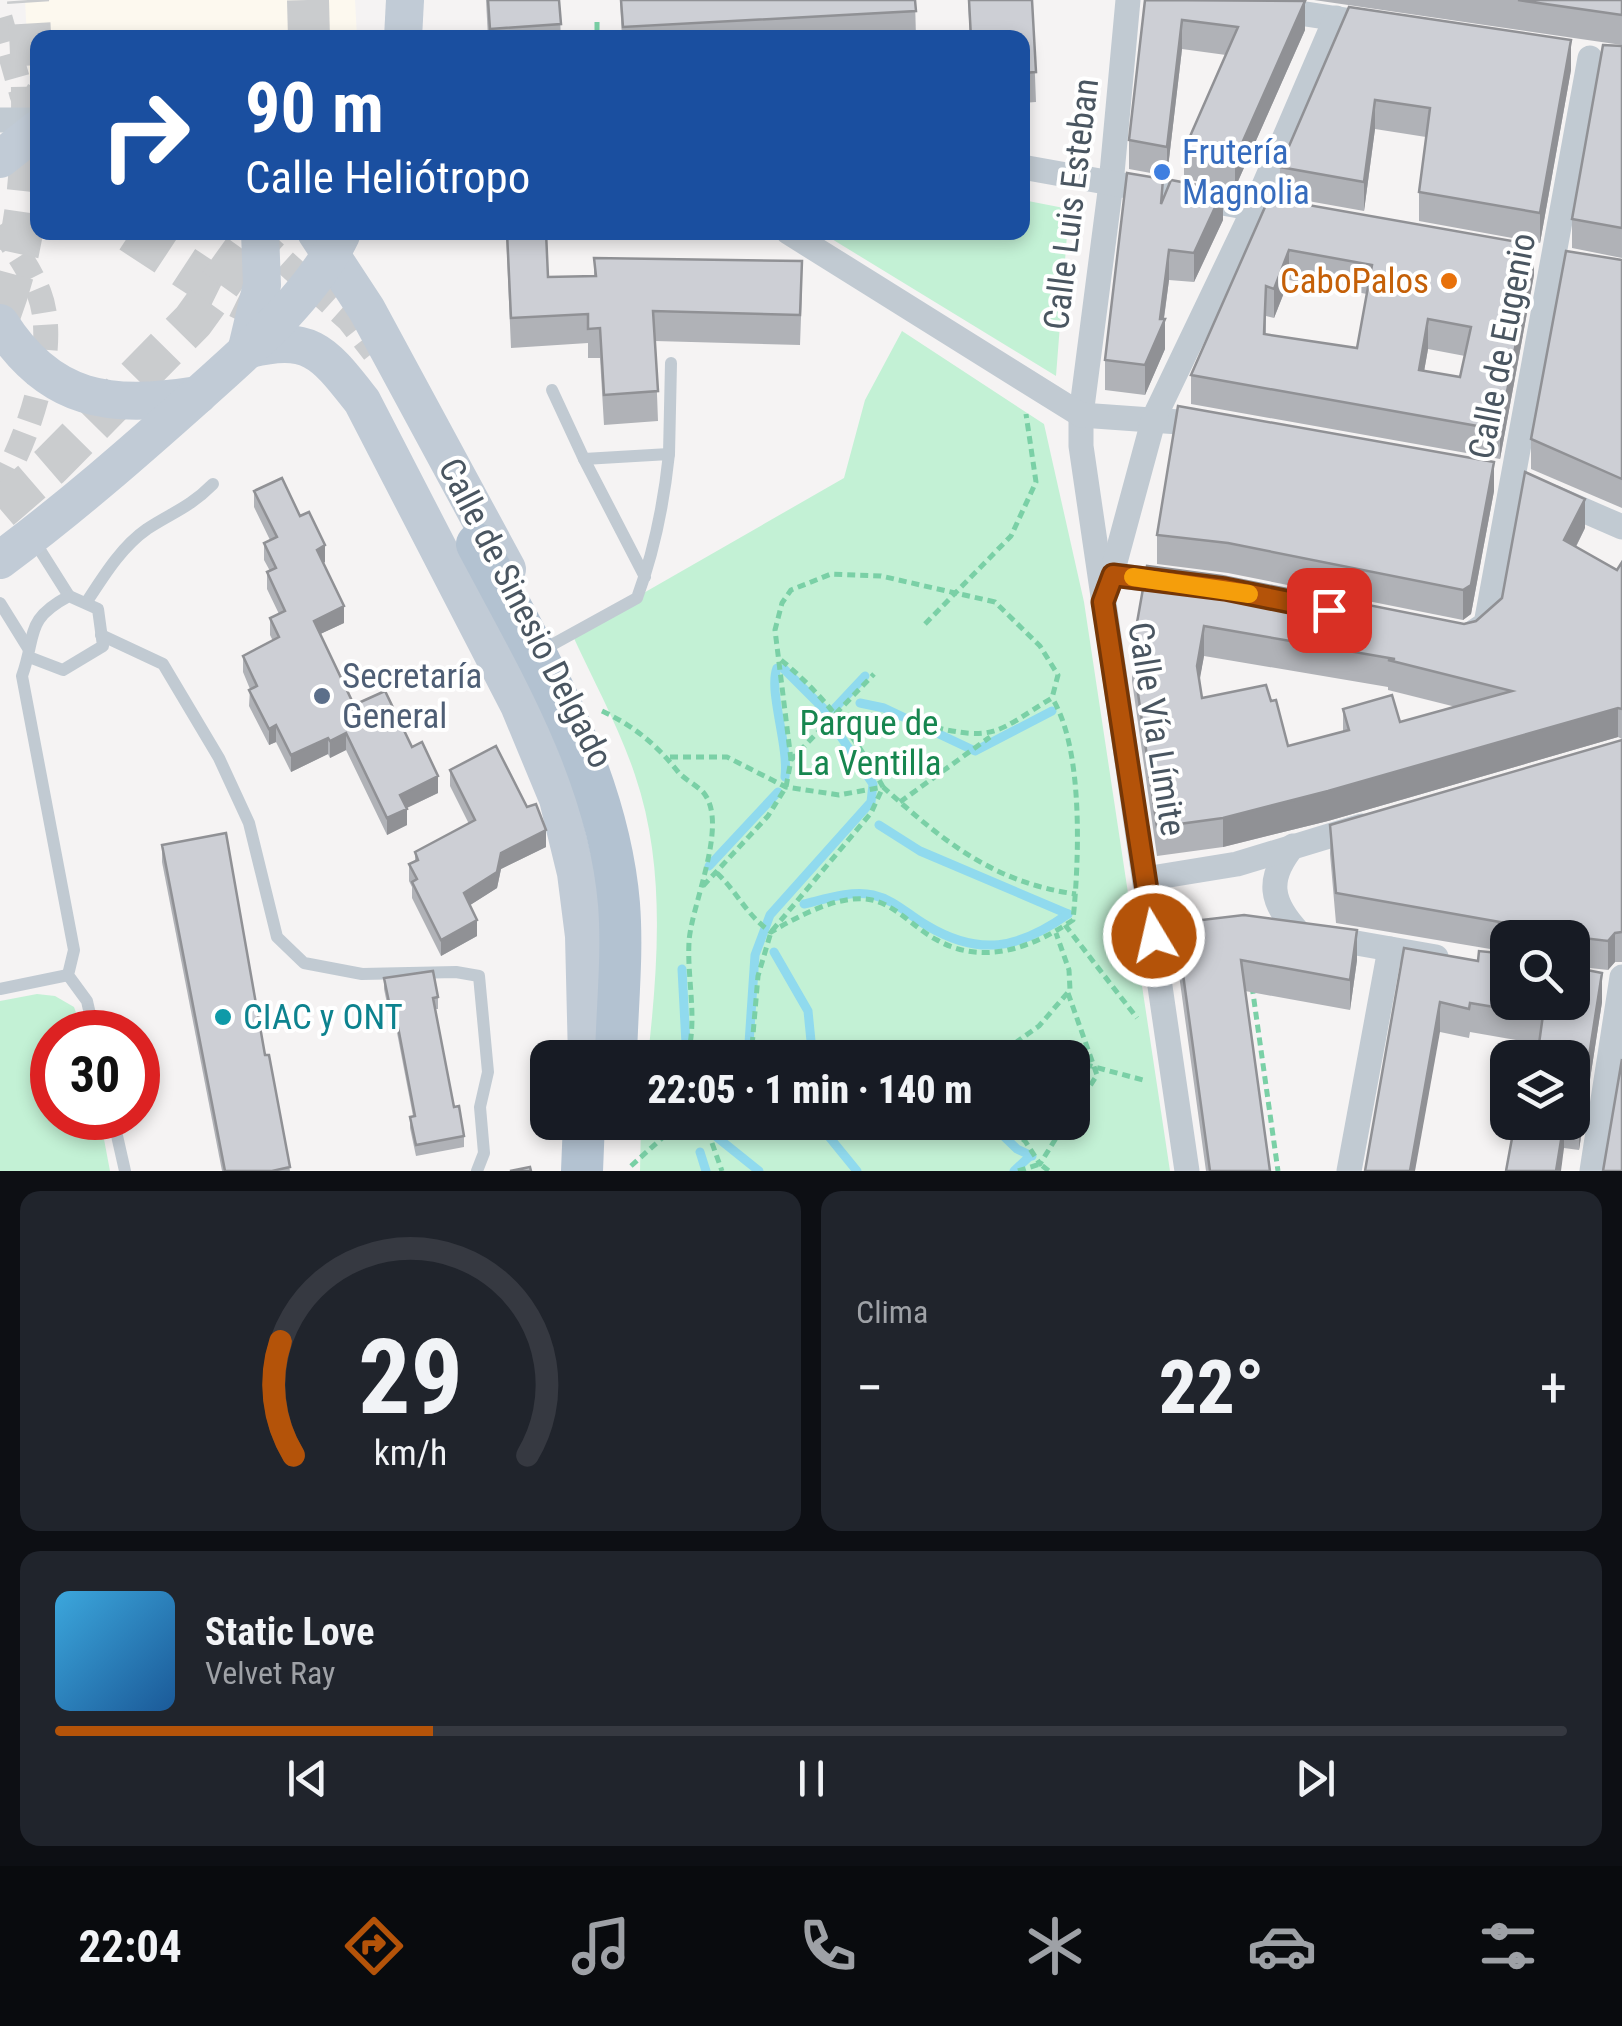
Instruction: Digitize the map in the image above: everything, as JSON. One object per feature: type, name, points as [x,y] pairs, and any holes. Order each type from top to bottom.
[{"type":"main road","points":[[404,30],[406,0]]},
{"type":"main road","points":[[0,160],[30,136]]},
{"type":"main road","points":[[246,350],[262,285],[260,240]]},
{"type":"main road","points":[[0,560],[112,474],[246,350],[329,240]]},
{"type":"main road","name":"Calle de Sinesio Delgado","points":[[331,240],[599,750],[628,842],[636,904],[636,971],[627,1040]]},
{"type":"main road","points":[[0,323],[17,350],[59,385],[101,399],[134,404],[198,395]]},
{"type":"main road","name":"Calle de Sinesio Delgado","points":[[246,350],[276,342],[302,343],[330,360],[362,401],[519,705],[568,834],[584,936],[588,1040]]},
{"type":"main road","points":[[591,1040],[602,957],[590,834],[557,740],[469,548],[560,704],[600,804],[619,904],[616,1040]]},
{"type":"main road","points":[[582,1171],[583,1140]]},
{"type":"main road","points":[[617,1140],[621,1168]]},
{"type":"street","name":"Calle Luis Esteban","points":[[1080,415],[1111,184],[1128,0]]},
{"type":"street","points":[[1214,0],[1372,24]]},
{"type":"street","points":[[1103,602],[1154,418],[1254,209],[1336,18]]},
{"type":"street","name":"Calle de Eugenio","points":[[1457,636],[1486,624],[1499,476],[1553,262],[1581,56],[1622,62]]},
{"type":"street","points":[[0,120],[30,120]]},
{"type":"street","points":[[1030,169],[1288,215]]},
{"type":"street","points":[[801,240],[1080,415],[1154,418],[1238,429]]},
{"type":"street","name":"Calle Vía Límite","points":[[1080,415],[1103,602],[1145,879],[1163,935],[1187,1171]]},
{"type":"street","points":[[1499,476],[1622,527]]},
{"type":"street","points":[[1113,575],[1206,587]]},
{"type":"street","points":[[1145,879],[1236,864],[1385,820]]},
{"type":"street","points":[[1294,846],[1275,868],[1275,892],[1282,915],[1299,934]]},
{"type":"street","points":[[1262,930],[1468,962]]},
{"type":"street","points":[[1350,1171],[1390,949]]},
{"type":"street","points":[[1592,1171],[1615,985]]},
{"type":"lane","points":[[548,647],[638,598],[665,494],[671,363]]},
{"type":"lane","points":[[552,390],[645,577]]},
{"type":"lane","points":[[584,459],[668,454]]},
{"type":"lane","points":[[86,603],[108,568],[146,530],[187,509],[213,484]]},
{"type":"lane","points":[[0,603],[29,653],[64,670],[102,646],[98,609],[70,596],[31,537]]},
{"type":"lane","points":[[70,596],[43,610],[28,636],[29,653],[22,676],[74,950],[68,975],[89,1010]]},
{"type":"lane","points":[[101,636],[163,664],[219,758],[250,823],[277,936],[304,963],[362,974],[456,972],[479,976],[488,1072],[480,1107],[484,1153],[476,1171]]},
{"type":"lane","points":[[0,988],[68,975]]},
{"type":"lane","points":[[118,1140],[126,1171]]},
{"type":"path","points":[[597,22],[597,30]]},
{"type":"path","points":[[925,624],[1011,536],[1036,482],[1026,414]]},
{"type":"path","points":[[701,888],[768,816],[786,787],[792,760],[776,621],[791,590],[806,580],[830,574],[881,576],[995,602],[1014,616],[1058,675],[1052,698],[992,735],[900,802]]},
{"type":"path","points":[[780,660],[814,687],[861,746],[883,788],[900,802],[980,864],[1032,888],[1077,894]]},
{"type":"path","points":[[792,760],[874,674]]},
{"type":"path","points":[[771,932],[831,904],[871,899],[936,940],[964,951],[1010,951],[1056,932],[1073,920],[1077,894],[1069,759],[1061,712],[1052,698]]},
{"type":"path","points":[[595,708],[628,723],[670,757],[680,774],[706,794],[712,819],[689,945],[692,1040]]},
{"type":"path","points":[[930,726],[972,736],[992,735]]},
{"type":"path","points":[[670,757],[728,757],[786,787],[839,795],[883,788]]},
{"type":"path","points":[[753,1040],[758,976],[771,932],[871,813],[883,788]]},
{"type":"path","points":[[717,873],[736,891],[750,918],[771,932]]},
{"type":"path","points":[[1065,926],[1144,1029]]},
{"type":"path","points":[[1056,932],[1069,970],[1068,993],[1097,1068],[1090,1091]]},
{"type":"path","points":[[1252,984],[1278,1171]]},
{"type":"path","points":[[1019,1040],[1039,1026],[1068,993]]},
{"type":"path","points":[[1090,1066],[1159,1085]]},
{"type":"path","points":[[621,1168],[657,1140]]},
{"type":"path","points":[[1023,1140],[1049,1171]]},
{"type":"path","points":[[1018,1171],[1040,1164],[1055,1140]]},
{"type":"path","points":[[712,1143],[722,1171]]},
{"type":"shaded area","points":[[25,0],[355,0],[357,30],[30,30],[29,76]]},
{"type":"green space","points":[[1030,201],[1069,209],[1056,376],[833,240],[1030,240]]},
{"type":"green space","name":"Parque de La Ventilla","points":[[902,331],[1044,424],[1084,602],[1170,1171],[640,1171],[641,1140],[1090,1140],[1090,1040],[650,1040],[657,915],[652,844],[629,757],[572,634],[844,478],[865,400]]},
{"type":"green space","points":[[37,994],[55,996],[74,1007],[75,1010],[30,1010],[30,1140],[104,1140],[110,1171],[0,1171],[0,1001]]},
{"type":"building","points":[[488,0],[559,0],[561,24],[490,29]]},
{"type":"building","points":[[621,0],[915,0],[916,11],[623,27]]},
{"type":"building","points":[[969,0],[1032,0],[1036,72],[1030,72],[1030,30],[971,30]]},
{"type":"building","points":[[1145,0],[1305,1],[1235,159],[1184,150],[1238,27],[1182,20],[1167,147],[1129,140]]},
{"type":"building","points":[[1518,0],[1622,0],[1622,15]]},
{"type":"building","points":[[1349,7],[1571,40],[1540,213],[1419,192],[1430,108],[1375,100],[1364,182],[1280,167]]},
{"type":"building","points":[[1603,45],[1622,46],[1622,228],[1572,219]]},
{"type":"building","points":[[1127,173],[1163,179],[1161,204],[1171,180],[1223,190],[1194,253],[1169,250],[1160,319],[1165,319],[1145,365],[1105,360]]},
{"type":"building","points":[[1269,198],[1534,245],[1500,430],[1191,375]],"holes":[[[1289,250],[1372,265],[1357,348],[1264,334],[1266,286],[1274,289]],[[1428,319],[1471,327],[1460,377],[1419,370]]]},
{"type":"building","points":[[507,240],[546,240],[548,277],[596,276],[594,258],[802,261],[800,315],[653,311],[658,391],[604,395],[600,328],[588,329],[588,314],[511,318]]},
{"type":"building","points":[[1566,251],[1622,260],[1622,479],[1531,439]]},
{"type":"building","points":[[1178,406],[1494,462],[1471,585],[1463,590],[1228,543],[1157,535]]},
{"type":"building","points":[[1525,472],[1585,499],[1564,540],[1617,570],[1622,562],[1622,709],[1223,818],[1157,827],[1132,651],[1147,566],[1222,576],[1464,624],[1476,621],[1502,598]],"holes":[[[1204,626],[1395,659],[1388,660],[1512,691],[1400,722],[1392,695],[1343,709],[1349,730],[1288,746],[1276,700],[1271,701],[1266,685],[1202,698],[1197,666]]]},
{"type":"building","points":[[282,478],[300,516],[309,512],[325,545],[317,550],[344,606],[314,621],[354,705],[385,691],[412,747],[422,742],[438,776],[400,795],[407,809],[387,818],[346,733],[291,755],[276,725],[269,729],[249,690],[257,686],[243,656],[279,637],[270,618],[285,611],[267,572],[276,568],[264,543],[277,537],[254,491]]},
{"type":"building","points":[[1622,740],[1622,932],[1608,941],[1590,939],[1590,920],[1490,920],[1336,893],[1330,825]]},
{"type":"building","points":[[496,746],[527,807],[536,804],[546,830],[501,853],[497,872],[464,893],[477,920],[441,940],[412,882],[417,879],[409,864],[418,860],[415,852],[475,820],[450,770]]},
{"type":"building","name":"CIAC y ONT","points":[[226,833],[265,1055],[269,1055],[290,1167],[272,1171],[225,1171],[162,845]]},
{"type":"building","points":[[1244,915],[1357,930],[1350,980],[1241,960],[1270,1171],[1210,1171],[1176,923]]},
{"type":"building","points":[[1404,948],[1478,961],[1479,951],[1490,952],[1490,1006],[1470,1003],[1469,1009],[1440,1002],[1410,1171],[1365,1171]]},
{"type":"building","points":[[433,971],[438,997],[433,998],[454,1107],[459,1106],[464,1136],[416,1145],[410,1117],[415,1116],[394,1006],[390,1007],[384,978]]},
{"type":"building","points":[[1590,971],[1602,973],[1590,1050],[1590,1040],[1540,1040],[1542,1020],[1590,1020]]},
{"type":"building","points":[[1622,1059],[1622,1171],[1603,1171]]},
{"type":"building","points":[[1512,1140],[1561,1140],[1556,1171],[1506,1171]]},
{"type":"waterway","points":[[777,668],[775,690],[785,777]]},
{"type":"waterway","points":[[784,669],[828,713]]},
{"type":"waterway","points":[[835,708],[865,676]]},
{"type":"waterway","points":[[860,703],[884,708],[975,751],[1052,711]]},
{"type":"waterway","points":[[749,1040],[755,955],[770,915],[871,802],[873,784],[837,731]]},
{"type":"waterway","points":[[709,866],[778,792]]},
{"type":"waterway","points":[[879,825],[920,851],[1068,914]]},
{"type":"waterway","points":[[804,904],[847,894],[873,895],[945,935],[981,945],[999,945],[1033,935],[1068,914]]},
{"type":"waterway","points":[[774,952],[808,1011],[811,1040]]},
{"type":"waterway","points":[[682,969],[686,1040]]},
{"type":"waterway","points":[[720,1140],[759,1171]]},
{"type":"waterway","points":[[832,1140],[857,1171]]},
{"type":"waterway","points":[[1008,1140],[1032,1156]]},
{"type":"waterway","points":[[700,1152],[706,1171]]},
{"type":"waterway","points":[[1014,1171],[1030,1156]]},
{"type":"tunnel","points":[[28,0],[30,40]]},
{"type":"tunnel","points":[[308,0],[309,30]]},
{"type":"tunnel","points":[[0,18],[22,95],[30,100]]},
{"type":"tunnel","points":[[0,314],[21,238],[30,169]]},
{"type":"tunnel","points":[[0,225],[39,293],[46,339],[30,419],[0,486]]},
{"type":"tunnel","points":[[143,240],[204,280],[291,323]]},
{"type":"tunnel","points":[[0,509],[50,466],[193,321],[251,240]]},
{"type":"tunnel","points":[[260,240],[349,320],[374,352]]},
{"type":"slow traffic","points":[[1133,577],[1249,594]]},
{"type":"place","name":"Frutería Magnolia","points":[[1162,172]]},
{"type":"place","name":"CaboPalos","points":[[1449,281]]},
{"type":"place","name":"Secretaría General","points":[[322,696]]},
{"type":"place","name":"CIAC y ONT","points":[[223,1017]]},
{"type":"route","points":[[1154,936],[1103,602],[1113,575],[1225,589],[1329,610]]}]
